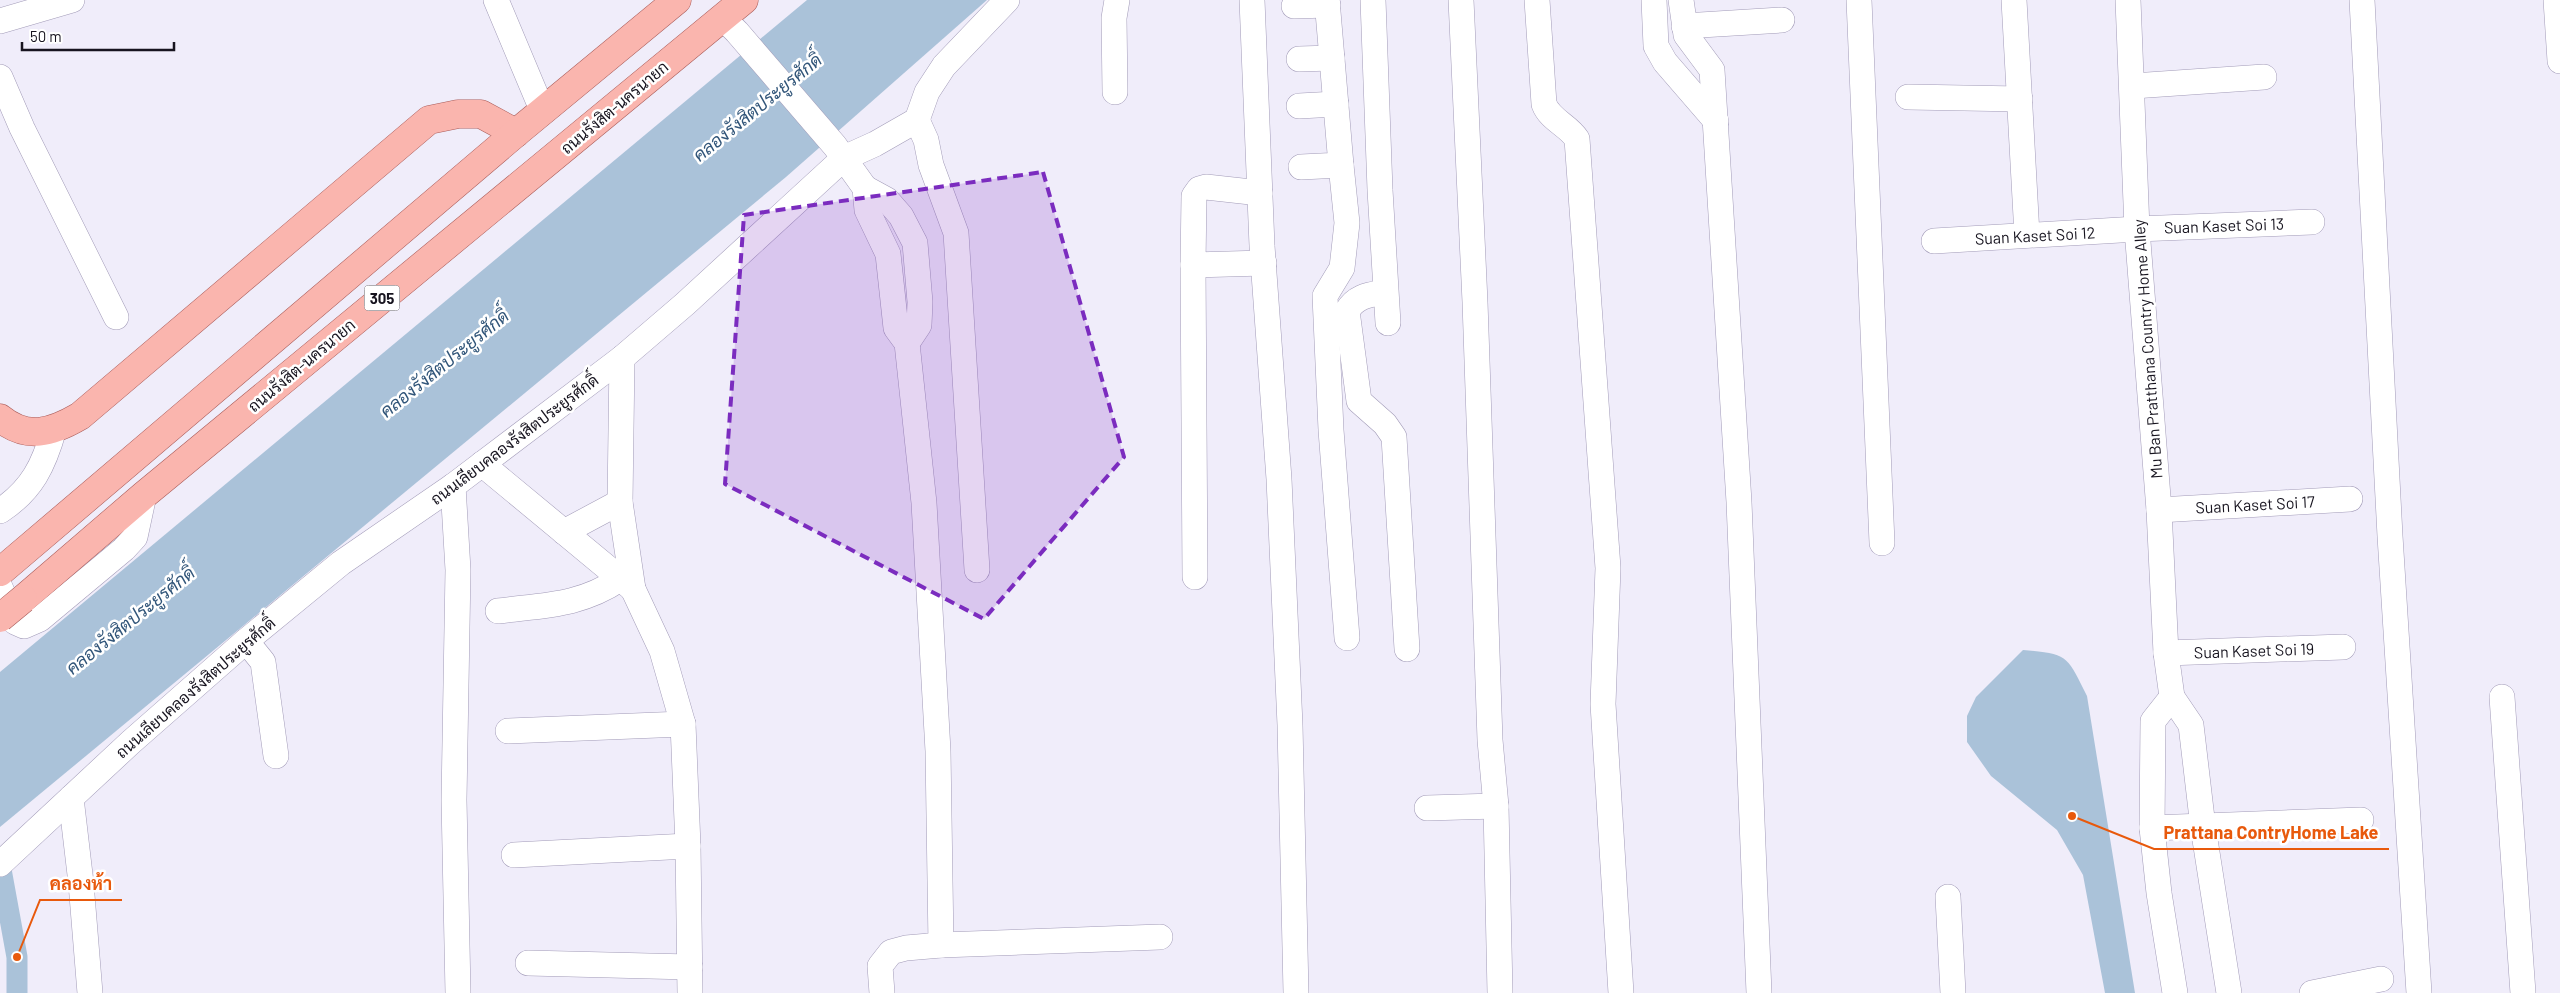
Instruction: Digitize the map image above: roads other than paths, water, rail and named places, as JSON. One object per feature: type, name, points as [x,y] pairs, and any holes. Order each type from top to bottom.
[{"type":"main road","name":"ถนนรังสิต-นครนายก","points":[[0,618],[8,580],[516,133],[677,0]]},
{"type":"main road","name":"ถนนรังสิต-นครนายก","points":[[8,580],[144,495],[730,25],[744,0]]},
{"type":"main road","points":[[0,418],[22,432],[36,432],[54,429],[80,416],[429,120],[458,114],[481,114],[516,133]]},
{"type":"street","points":[[0,21],[72,0]]},
{"type":"street","points":[[496,0],[543,112]]},
{"type":"street","points":[[977,570],[956,234],[931,165],[926,140],[917,120],[927,92],[944,66],[1007,0]]},
{"type":"street","points":[[1115,92],[1114,18],[1117,0]]},
{"type":"street","points":[[1252,0],[1260,193],[1278,479],[1285,627],[1296,993]]},
{"type":"street","points":[[1372,0],[1388,323]]},
{"type":"street","points":[[1461,0],[1475,292],[1490,740],[1496,806],[1500,993]]},
{"type":"street","points":[[1538,0],[1544,104],[1547,112],[1573,132],[1576,139],[1608,568],[1603,704],[1620,993]]},
{"type":"street","points":[[1654,0],[1656,46],[1665,62],[1716,121]]},
{"type":"street","points":[[1681,0],[1686,35],[1712,70],[1739,502],[1759,993]]},
{"type":"street","points":[[1859,0],[1882,542]]},
{"type":"street","points":[[2014,0],[2026,235]]},
{"type":"street","name":"Mu Ban Pratthana Country Home Alley","points":[[2128,0],[2133,86],[2137,229],[2159,510],[2166,653],[2172,696],[2191,725],[2204,827],[2230,993]]},
{"type":"street","points":[[2362,0],[2390,536],[2419,993]]},
{"type":"street","points":[[2556,0],[2560,62]]},
{"type":"street","points":[[1294,6],[1328,2],[1347,223],[1342,268],[1325,296],[1346,638]]},
{"type":"street","points":[[1684,26],[1782,20]]},
{"type":"street","points":[[730,25],[840,152],[864,188],[887,200],[901,216],[915,243],[920,302],[919,325],[907,343],[925,513],[938,751],[941,945]]},
{"type":"street","points":[[1299,59],[1332,58]]},
{"type":"street","points":[[0,77],[22,128],[116,317]]},
{"type":"street","points":[[2133,86],[2264,77]]},
{"type":"street","points":[[1908,98],[2020,99]]},
{"type":"street","points":[[1299,106],[1336,104]]},
{"type":"street","name":"ถนนเลียบคลองรังสิตประยูรศักดิ์","points":[[0,864],[246,641],[340,563],[453,486],[622,358],[684,304],[840,152],[876,144],[917,120]]},
{"type":"street","points":[[1301,167],[1341,165]]},
{"type":"street","points":[[1195,577],[1194,196],[1199,189],[1206,186],[1260,193]]},
{"type":"street","name":"Suan Kaset Soi 13","points":[[2137,229],[2312,222]]},
{"type":"street","name":"Suan Kaset Soi 12","points":[[1934,240],[2137,229]]},
{"type":"street","points":[[1193,265],[1264,263]]},
{"type":"street","points":[[1385,292],[1359,297],[1347,312],[1359,402],[1385,424],[1394,437],[1407,649]]},
{"type":"street","points":[[622,358],[620,502],[626,584]]},
{"type":"street","points":[[0,511],[34,480],[46,459],[54,429]]},
{"type":"street","points":[[482,464],[626,584],[662,651],[683,724],[688,846],[690,993]]},
{"type":"street","points":[[453,486],[458,570],[454,800],[458,993]]},
{"type":"street","name":"Suan Kaset Soi 17","points":[[2159,510],[2350,499]]},
{"type":"street","points":[[564,532],[620,502]]},
{"type":"street","points":[[498,612],[574,602],[626,584]]},
{"type":"street","points":[[246,641],[263,662],[276,756]]},
{"type":"street","name":"Suan Kaset Soi 19","points":[[2166,653],[2343,647]]},
{"type":"street","points":[[2172,696],[2153,721],[2152,828],[2159,893],[2175,993]]},
{"type":"street","points":[[2502,697],[2523,993]]},
{"type":"street","points":[[508,730],[683,724]]},
{"type":"street","points":[[71,798],[81,883],[90,993]]},
{"type":"street","points":[[1426,808],[1496,806]]},
{"type":"street","points":[[2152,828],[2361,820]]},
{"type":"street","points":[[514,856],[688,846]]},
{"type":"street","points":[[1948,897],[1952,993]]},
{"type":"street","points":[[882,993],[880,966],[891,952],[906,948],[1160,937]]},
{"type":"street","points":[[528,963],[690,967]]},
{"type":"street","points":[[2312,993],[2381,979]]},
{"type":"water","name":"คลองรังสิตประยูรศักดิ์","points":[[807,0],[987,0],[786,177],[0,827],[0,672]]},
{"type":"water","points":[[2023,650],[2050,653],[2065,660],[2075,672],[2087,696],[2135,993],[2105,993],[2083,875],[2057,830],[1991,776],[1967,742],[1967,716],[1976,697]]},
{"type":"waterway","points":[[0,864],[17,957],[17,993]]},
{"type":"place","name":"Prattana ContryHome Lake","points":[[2072,816]]},
{"type":"place","name":"คลองห้า","points":[[17,957]]}]
